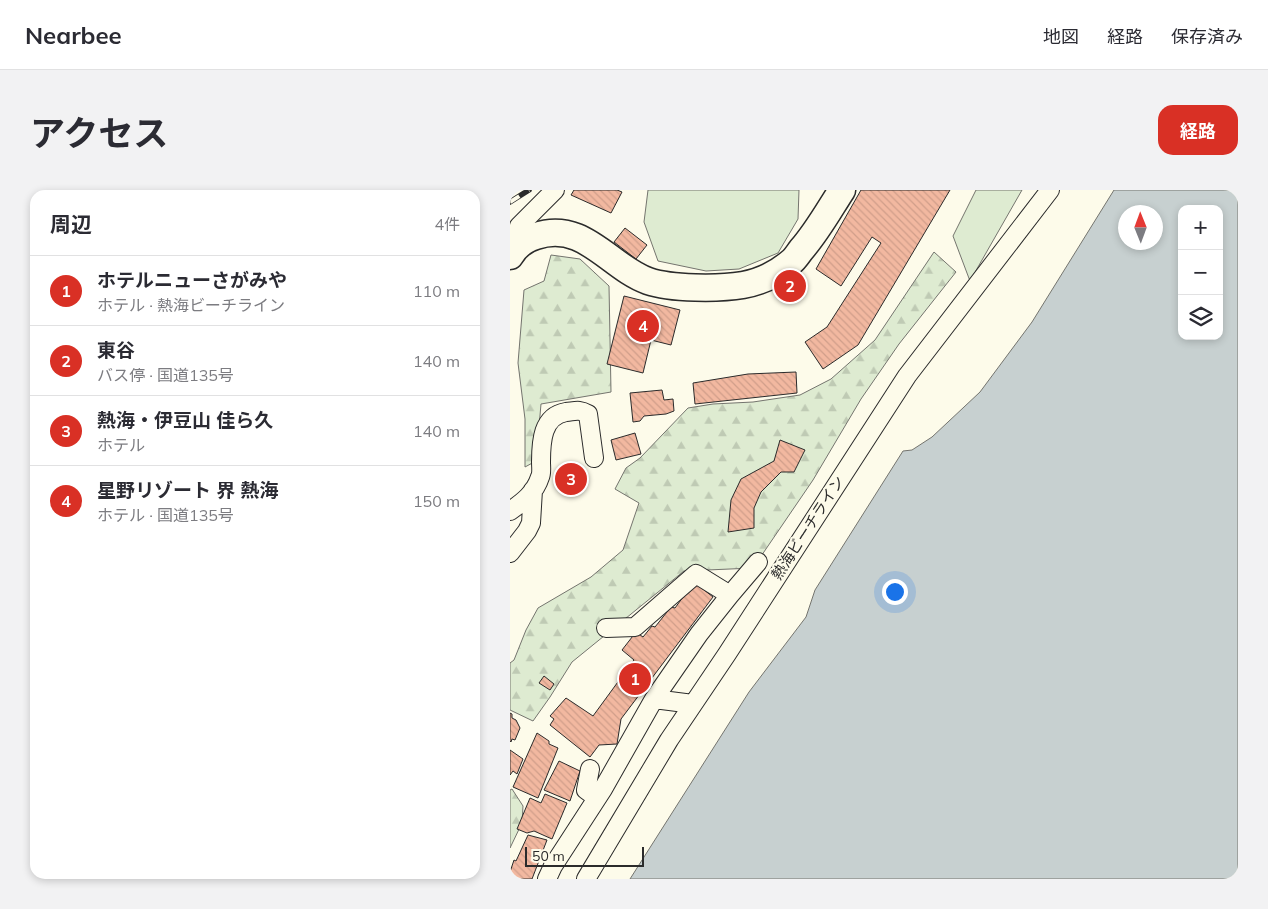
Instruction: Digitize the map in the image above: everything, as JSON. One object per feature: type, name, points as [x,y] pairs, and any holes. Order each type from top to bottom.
[{"type":"highway","points":[[512,252],[530,238],[544,233],[562,232],[582,238],[630,271],[648,280],[670,286],[710,287],[744,285],[770,276],[792,261],[810,240],[842,190]]},
{"type":"street","points":[[512,252],[519,226],[555,190]]},
{"type":"street","name":"熱海ビーチライン","points":[[586,879],[669,740],[907,376],[1050,190]]},
{"type":"street","points":[[510,511],[527,499],[541,476],[541,444],[546,426],[553,418],[562,413],[580,410],[588,414],[594,458]]},
{"type":"street","points":[[510,553],[531,523],[533,490]]},
{"type":"street","points":[[548,879],[553,866],[597,798],[654,699],[699,634],[758,562]]},
{"type":"street","points":[[606,628],[634,627],[696,574],[730,594]]},
{"type":"street","points":[[654,699],[693,704]]},
{"type":"street","points":[[590,769],[586,790],[597,798]]},
{"type":"green space","points":[[648,190],[799,190],[798,219],[778,253],[739,269],[706,271],[658,261],[644,222]]},
{"type":"green space","points":[[976,190],[1022,190],[970,281],[953,236]]},
{"type":"green space","points":[[934,252],[956,272],[899,344],[861,399],[813,480],[753,568],[684,571],[572,662],[533,721],[510,710],[510,663],[514,660],[526,630],[538,608],[591,577],[623,550],[639,503],[615,489],[626,468],[640,458],[688,408],[713,404],[753,402],[800,395],[831,379],[875,340]]},
{"type":"green space","points":[[551,255],[580,259],[609,286],[611,392],[541,404],[536,461],[525,467],[525,419],[518,363],[524,290],[544,281]]},
{"type":"green space","points":[[512,789],[523,806],[522,823],[510,848],[510,790]]},
{"type":"shaded area","points":[[1114,190],[1238,190],[1238,879],[630,879],[749,692],[806,617],[815,590],[903,451],[912,450],[932,437],[980,392],[1032,322]]},
{"type":"building","points":[[574,190],[617,190],[622,192],[611,213],[571,195]]},
{"type":"building","points":[[861,190],[950,190],[858,345],[823,369],[805,342],[827,327],[881,243],[872,237],[841,286],[816,269]]},
{"type":"building","points":[[625,228],[647,245],[636,259],[614,242]]},
{"type":"building","points":[[624,296],[680,310],[671,345],[651,340],[643,373],[607,364]]},
{"type":"building","points":[[796,372],[797,393],[695,404],[693,383],[748,374]]},
{"type":"building","points":[[662,390],[664,400],[673,399],[674,411],[666,414],[644,416],[640,421],[633,422],[630,393]]},
{"type":"building","points":[[635,433],[641,454],[616,460],[611,440]]},
{"type":"building","points":[[780,440],[805,450],[794,472],[781,472],[761,492],[754,508],[754,528],[728,532],[731,500],[741,479],[774,461]]},
{"type":"building","points":[[694,582],[713,597],[621,719],[617,744],[599,745],[590,757],[550,725],[554,719],[550,716],[566,698],[593,716],[634,660],[622,650],[636,632],[643,637],[652,626],[655,627],[671,607],[675,608]]},
{"type":"building","points":[[544,676],[554,684],[550,690],[539,683]]},
{"type":"building","points":[[510,713],[520,728],[515,740],[512,739],[511,742],[510,741]]},
{"type":"building","points":[[537,733],[549,741],[549,744],[558,748],[538,798],[513,787]]},
{"type":"building","points":[[510,750],[523,759],[517,774],[513,771],[510,775]]},
{"type":"building","points":[[559,761],[580,771],[570,801],[544,790]]},
{"type":"building","points":[[545,794],[567,803],[552,839],[534,831],[527,833],[517,829],[530,798],[541,803]]},
{"type":"building","points":[[528,835],[547,840],[532,879],[510,879],[514,860],[516,861]]},
{"type":"railway","points":[[510,192],[514,190]]},
{"type":"railway","points":[[510,202],[529,190]]},
{"type":"place","name":"東谷","points":[[790,286]]},
{"type":"place","name":"星野リゾート 界 熱海","points":[[643,326]]},
{"type":"place","name":"熱海・伊豆山 佳ら久","points":[[571,479]]},
{"type":"place","name":"ホテルニューさがみや","points":[[635,679]]}]
